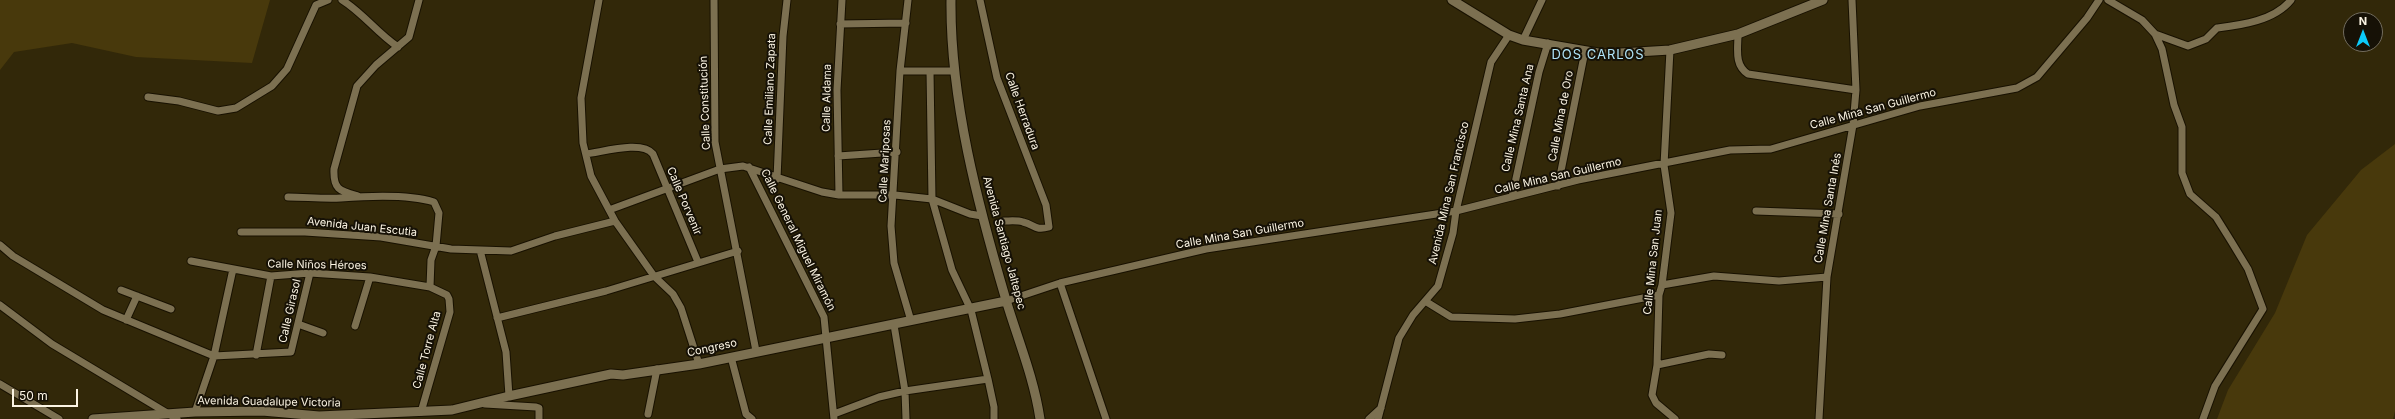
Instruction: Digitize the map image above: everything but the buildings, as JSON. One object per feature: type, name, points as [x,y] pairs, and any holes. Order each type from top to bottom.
[{"type":"street","points":[[148,97],[178,100],[218,111],[236,108],[272,86],[287,69],[316,5],[328,0]]},
{"type":"street","points":[[342,0],[356,9],[384,37],[398,47]]},
{"type":"street","points":[[358,196],[341,191],[334,181],[334,169],[357,86],[376,65],[409,36],[419,0]]},
{"type":"street","points":[[600,0],[581,98],[586,154],[591,176],[615,221],[654,276],[673,294],[681,308],[699,364]]},
{"type":"street","name":"Calle Constitución","points":[[714,0],[714,118],[720,170],[738,251],[756,351]]},
{"type":"street","name":"Calle Emiliano Zapata","points":[[777,179],[782,36],[787,0]]},
{"type":"street","name":"Calle Aldama","points":[[839,196],[838,90],[842,0]]},
{"type":"street","name":"Calle Mariposas","points":[[908,0],[900,71],[895,195],[891,226],[894,262],[911,321]]},
{"type":"street","name":"Avenida Santiago Jaltepec","points":[[951,0],[951,32],[954,71],[982,216],[1006,301],[1031,376],[1040,419]]},
{"type":"street","name":"Calle Herradura","points":[[980,0],[997,78],[1046,205],[1050,227],[1042,229],[1033,228],[1024,222],[1004,221]]},
{"type":"street","points":[[1452,0],[1509,35],[1523,40],[1604,54],[1670,50],[1738,34],[1823,0]]},
{"type":"street","points":[[1523,40],[1542,0]]},
{"type":"street","name":"Calle Mina Santa Inés","points":[[1819,419],[1827,276],[1839,214],[1853,125],[1856,90],[1852,0]]},
{"type":"street","name":"Calle Mina San Guillermo","points":[[1006,301],[1060,283],[1206,249],[1456,211],[1558,186],[1730,150],[1772,149],[1920,106],[2017,88],[2037,77],[2087,18],[2099,0]]},
{"type":"street","points":[[2108,0],[2142,20],[2155,34],[2162,49],[2174,106],[2182,127],[2182,172],[2190,194],[2216,218],[2231,241],[2248,269],[2263,309],[2215,386],[2203,419]]},
{"type":"street","points":[[2155,34],[2188,46],[2206,39],[2217,28],[2243,25],[2264,18],[2290,0]]},
{"type":"street","points":[[840,24],[906,23]]},
{"type":"street","points":[[1738,34],[1738,58],[1741,69],[1748,74],[1856,90]]},
{"type":"street","name":"Avenida Mina San Francisco","points":[[1378,419],[1399,338],[1413,315],[1438,286],[1453,233],[1456,211],[1491,62],[1509,35]]},
{"type":"street","name":"Calle Mina Santa Ana","points":[[1512,197],[1539,72],[1548,44]]},
{"type":"street","name":"Calle Mina San Juan","points":[[1670,50],[1664,164],[1671,212],[1662,285],[1659,295],[1657,364],[1652,396],[1656,403],[1674,419]]},
{"type":"street","name":"Calle Mina de Oro","points":[[1558,186],[1585,51]]},
{"type":"street","points":[[900,71],[954,71]]},
{"type":"street","points":[[930,71],[932,199],[952,270],[971,310],[994,407],[994,419]]},
{"type":"street","name":"Calle Porvenir","points":[[586,154],[639,146],[648,148],[653,154],[698,262]]},
{"type":"street","points":[[838,156],[897,152]]},
{"type":"street","points":[[609,210],[720,170],[749,167],[777,179],[839,196],[895,195],[932,199],[970,214],[982,216]]},
{"type":"street","name":"Calle General Miguel Miramón","points":[[749,167],[824,317],[834,416]]},
{"type":"street","points":[[288,196],[340,198],[358,196],[425,199],[434,202],[439,213],[436,246],[432,260],[430,287]]},
{"type":"street","points":[[1756,212],[1839,214]]},
{"type":"street","name":"Avenida Juan Escutia","points":[[241,232],[320,233],[381,237],[451,249],[511,252],[555,236],[615,221]]},
{"type":"street","points":[[0,245],[12,256],[103,310],[168,335],[214,356],[256,356],[271,276]]},
{"type":"street","points":[[480,250],[506,352],[509,396]]},
{"type":"street","points":[[497,318],[606,291],[738,251]]},
{"type":"street","name":"Calle Niños Héroes","points":[[191,261],[271,276],[310,274],[370,277],[430,287],[447,294]]},
{"type":"street","points":[[195,412],[214,356],[233,269]]},
{"type":"street","name":"Calle Girasol","points":[[256,356],[291,352],[310,274]]},
{"type":"street","points":[[1662,285],[1714,276],[1779,281],[1827,276]]},
{"type":"street","points":[[355,326],[370,277]]},
{"type":"street","points":[[1060,283],[1106,419]]},
{"type":"street","points":[[121,290],[171,309]]},
{"type":"street","name":"Calle Torre Alta","points":[[421,412],[450,312],[450,300],[447,294]]},
{"type":"street","points":[[1425,301],[1451,317],[1515,319],[1560,314],[1659,295]]},
{"type":"street","points":[[126,320],[137,296]]},
{"type":"street","name":"Congreso","points":[[421,412],[452,410],[611,374],[623,375],[699,364],[756,351],[971,310],[1006,301]]},
{"type":"street","points":[[0,305],[52,344],[178,419]]},
{"type":"street","points":[[298,324],[323,333]]},
{"type":"street","points":[[894,325],[905,391],[906,419]]},
{"type":"street","points":[[1657,364],[1709,354],[1722,355]]},
{"type":"street","points":[[731,356],[746,414],[752,419]]},
{"type":"street","points":[[648,414],[657,369]]},
{"type":"street","points":[[834,416],[879,397],[905,391],[988,379]]},
{"type":"street","points":[[0,384],[59,419]]},
{"type":"street","points":[[480,404],[539,408],[539,419]]},
{"type":"street","points":[[1369,419],[1381,408]]},
{"type":"street","name":"Avenida Guadalupe Victoria","points":[[93,419],[195,412],[262,412],[319,416],[421,412]]},
{"type":"shaded area","points":[[0,0],[270,0],[252,63],[136,57],[72,43],[14,52],[0,70]]},
{"type":"shaded area","points":[[2395,144],[2395,411],[2393,419],[2217,419],[2228,390],[2275,313],[2307,235],[2361,170]]},
{"type":"district","name":"DOS CARLOS","points":[[1598,55]]}]
